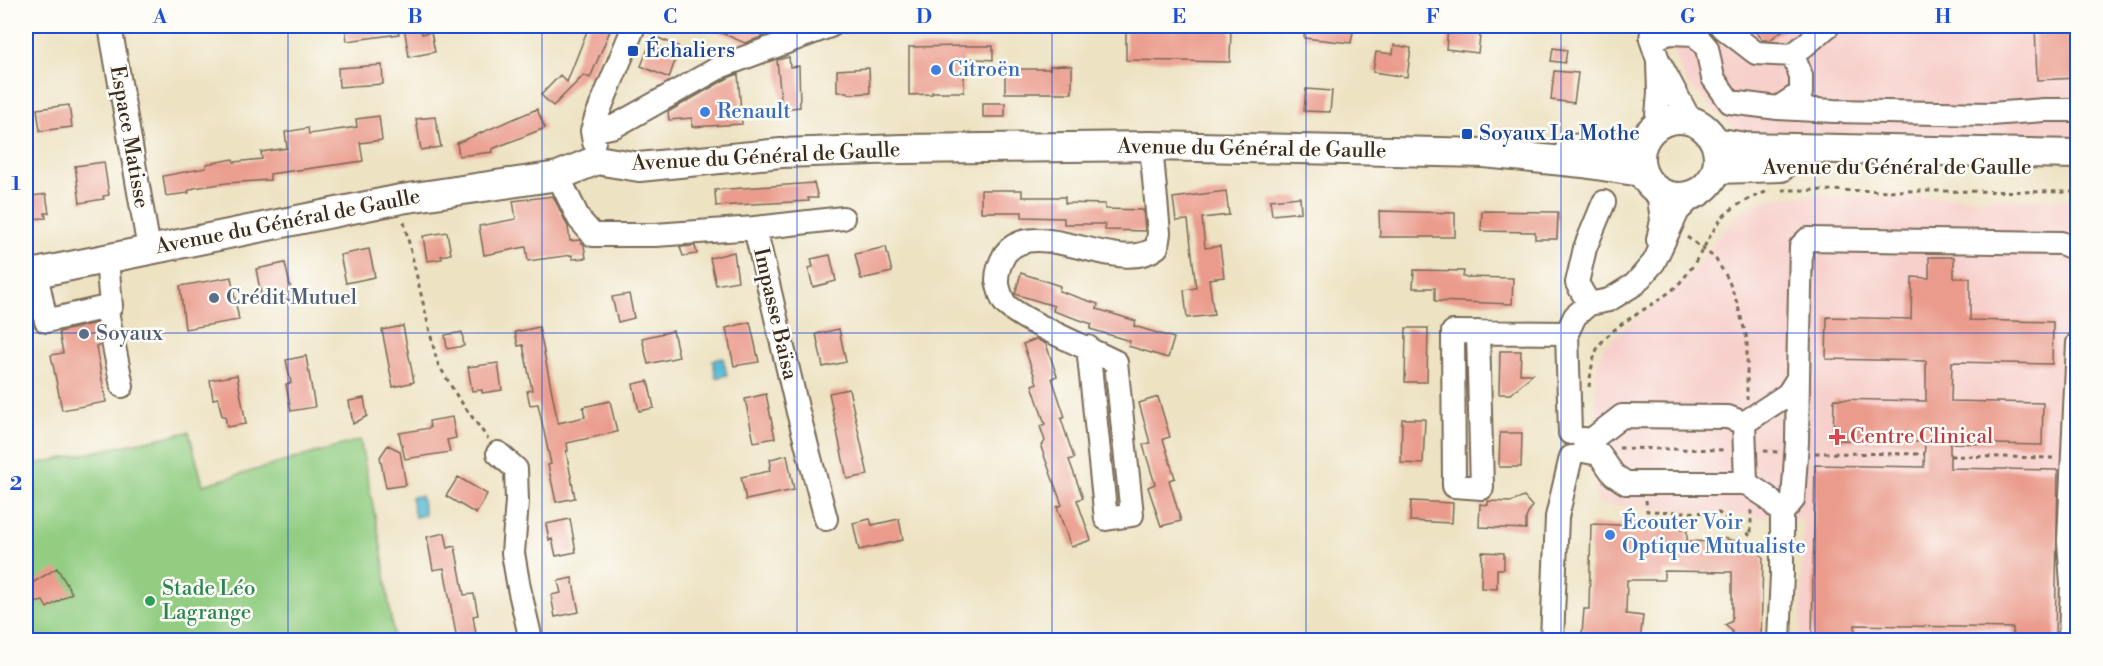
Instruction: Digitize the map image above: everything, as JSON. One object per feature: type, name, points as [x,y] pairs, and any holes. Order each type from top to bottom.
[{"type":"main road","points":[[1667,120],[1690,120],[1701,125],[1709,132],[1716,155],[1712,180],[1694,195],[1682,198],[1669,197],[1649,159],[1667,120]]},
{"type":"main road","name":"Avenue du Général de Gaulle","points":[[31,274],[401,199],[558,176],[597,160],[639,167],[781,153],[1151,146],[1649,159]]},
{"type":"main road","points":[[1716,155],[1745,147],[2078,154]]},
{"type":"main road","name":"Avenue du Général de Gaulle","points":[[1716,155],[1742,167],[2078,169]]},
{"type":"street","name":"Espace Matisse","points":[[110,26],[148,249]]},
{"type":"street","points":[[597,160],[592,131],[634,26]]},
{"type":"street","points":[[592,131],[615,126],[722,66],[830,26]]},
{"type":"street","points":[[1721,26],[1756,53],[1793,55],[1828,26]]},
{"type":"street","points":[[1654,42],[1670,33],[1695,34],[1707,48],[1713,78],[1730,102],[1832,111],[1991,114],[2078,110]]},
{"type":"street","points":[[1654,42],[1690,120]]},
{"type":"street","points":[[1654,42],[1659,93],[1649,159],[1662,220],[1654,262]]},
{"type":"street","points":[[1778,108],[1801,93],[1801,76],[1793,55]]},
{"type":"street","points":[[1801,76],[1832,111]]},
{"type":"street","points":[[1088,347],[1106,519],[1132,515],[1116,362],[1088,347],[1017,314],[1004,302],[997,279],[1001,260],[1011,246],[1032,239],[1126,256],[1149,254],[1157,247],[1159,233],[1151,146]]},
{"type":"street","name":"Impasse Baïsa","points":[[558,176],[579,219],[592,235],[655,235],[755,228],[798,412],[826,519]]},
{"type":"street","points":[[1552,640],[1557,517],[1577,445],[1567,333],[1575,316],[1589,304],[1609,300],[1635,284],[1654,262],[1678,211],[1694,195]]},
{"type":"street","points":[[1589,304],[1577,283],[1585,248],[1604,202]]},
{"type":"street","points":[[755,228],[843,218]]},
{"type":"street","points":[[1779,640],[1782,513],[1793,500],[1796,453],[1802,246],[1808,239],[2061,243],[2078,250]]},
{"type":"street","points":[[31,274],[46,321],[111,306],[107,259]]},
{"type":"street","points":[[106,307],[122,386]]},
{"type":"street","points":[[1478,332],[1482,488],[1454,486],[1453,332],[1478,332],[1567,333]]},
{"type":"street","points":[[2070,640],[2078,343]]},
{"type":"street","points":[[1577,445],[1592,440],[1622,417],[1746,415],[1788,394],[1798,378]]},
{"type":"street","points":[[1746,415],[1746,483]]},
{"type":"street","points":[[1577,445],[1599,454],[1614,475],[1626,483],[1746,483],[1767,497],[1782,513]]},
{"type":"street","points":[[498,453],[516,469],[517,501],[513,553],[531,640]]},
{"type":"path","points":[[1589,391],[1591,367],[1600,344],[1624,322],[1672,290],[1692,269],[1723,217],[1745,201],[1770,190]]},
{"type":"path","points":[[1782,190],[2078,192]]},
{"type":"path","points":[[401,199],[403,219],[437,362],[457,396],[498,453]]},
{"type":"path","points":[[1704,249],[1715,258],[1728,279],[1747,339],[1746,415]]},
{"type":"path","points":[[1614,448],[1734,450]]},
{"type":"path","points":[[1757,451],[1924,454]]},
{"type":"path","points":[[1950,456],[2054,458]]},
{"type":"path","points":[[1646,492],[1647,511],[1719,513],[1751,536],[1751,505]]},
{"type":"shaded area","points":[[1662,26],[2077,26],[2077,142],[1738,131],[1687,84]]},
{"type":"shaded area","name":"Centre Clinical","points":[[1812,195],[2077,200],[2077,640],[1800,640],[1804,520],[1596,504],[1596,370],[1603,346],[1695,270],[1717,238],[1741,211],[1772,198]]},
{"type":"green space","points":[[189,432],[203,485],[360,440],[381,546],[394,640],[26,640],[26,566],[35,562],[26,504],[26,466]]},
{"type":"water","points":[[723,358],[727,375],[716,378],[713,360]]},
{"type":"water","points":[[421,496],[425,515],[415,517],[411,497]]},
{"type":"building","points":[[345,26],[398,26],[399,34],[347,41]]},
{"type":"building","points":[[404,26],[420,26],[422,34],[431,32],[435,52],[409,57]]},
{"type":"building","points":[[589,26],[612,26],[590,78],[584,75],[553,106],[541,95],[560,75],[567,82]]},
{"type":"building","points":[[705,26],[769,26],[764,36],[745,43]]},
{"type":"building","points":[[1126,26],[1231,26],[1230,62],[1126,60]]},
{"type":"building","points":[[1305,26],[1354,26],[1351,43],[1304,38]]},
{"type":"building","points":[[1751,26],[1788,26],[1770,40],[1763,40]]},
{"type":"building","points":[[2035,26],[2078,26],[2078,78],[2037,80]]},
{"type":"building","points":[[1468,27],[1481,28],[1478,53],[1446,49],[1448,28],[1468,30]]},
{"type":"building","points":[[653,36],[678,46],[669,78],[641,66]]},
{"type":"building","points":[[1394,45],[1411,48],[1407,77],[1373,72],[1376,52],[1393,54]]},
{"type":"building","points":[[993,46],[993,60],[964,58],[964,92],[909,95],[909,47]]},
{"type":"building","points":[[1553,48],[1567,50],[1565,63],[1551,61]]},
{"type":"building","points":[[789,57],[790,67],[799,66],[800,107],[782,109],[777,60]]},
{"type":"building","points":[[382,65],[383,84],[339,87],[338,68]]},
{"type":"building","points":[[1050,66],[1072,66],[1072,93],[1005,93],[1005,69],[1050,69]]},
{"type":"building","points":[[869,68],[870,93],[837,92],[837,70]]},
{"type":"building","points":[[1554,71],[1578,73],[1574,103],[1551,100]]},
{"type":"building","points":[[738,74],[742,124],[692,127],[692,118],[669,120],[668,112]]},
{"type":"building","points":[[1306,89],[1332,91],[1330,112],[1304,111]]},
{"type":"building","points":[[983,103],[1005,103],[1005,117],[983,117]]},
{"type":"building","points":[[69,105],[72,127],[40,131],[37,109]]},
{"type":"building","points":[[537,109],[545,128],[492,149],[493,152],[459,156],[457,143]]},
{"type":"building","points":[[379,116],[382,140],[360,143],[363,161],[270,174],[270,180],[194,188],[188,191],[189,193],[166,196],[163,176],[206,168],[206,164],[233,159],[234,162],[262,159],[261,152],[287,148],[285,132],[308,128],[309,134],[357,127],[356,119]]},
{"type":"building","points":[[435,117],[441,147],[421,150],[416,119]]},
{"type":"building","points":[[104,162],[109,195],[103,196],[104,199],[80,203],[75,166]]},
{"type":"building","points":[[814,183],[818,198],[808,198],[809,201],[716,206],[715,190]]},
{"type":"building","points":[[981,190],[1022,190],[1022,197],[1065,197],[1065,203],[1105,204],[1105,209],[1143,210],[1145,231],[1105,230],[1105,224],[1064,224],[1064,218],[1022,217],[1022,212],[981,212]]},
{"type":"building","points":[[1226,191],[1229,215],[1202,218],[1205,248],[1220,246],[1224,277],[1209,279],[1214,315],[1187,318],[1184,290],[1196,288],[1188,220],[1176,221],[1173,198]]},
{"type":"building","points":[[46,194],[49,213],[45,213],[46,218],[26,219],[26,197]]},
{"type":"building","points":[[553,196],[568,227],[570,241],[579,240],[584,245],[586,258],[572,259],[572,255],[528,261],[526,247],[484,255],[479,226],[516,219],[513,201]]},
{"type":"building","points":[[1300,197],[1301,212],[1272,215],[1270,200]]},
{"type":"building","points":[[1379,211],[1455,213],[1455,237],[1380,237]]},
{"type":"building","points":[[1482,211],[1558,212],[1557,239],[1535,239],[1535,232],[1481,231]]},
{"type":"building","points":[[447,232],[451,254],[441,256],[442,259],[427,261],[423,236]]},
{"type":"building","points":[[695,246],[697,254],[683,256],[680,247]]},
{"type":"building","points":[[886,247],[892,272],[861,279],[855,254]]},
{"type":"building","points":[[369,249],[375,277],[346,283],[340,255]]},
{"type":"building","points":[[734,252],[738,281],[716,285],[710,258]]},
{"type":"building","points":[[830,255],[836,281],[813,287],[808,268],[813,267],[811,259]]},
{"type":"building","points":[[1929,257],[1954,257],[1954,278],[1970,278],[1970,320],[2053,322],[2052,364],[1952,362],[1951,401],[2043,403],[2042,445],[1950,443],[1950,468],[2058,470],[2055,640],[2013,640],[2013,628],[1855,625],[1854,640],[1812,640],[1815,465],[1924,467],[1925,442],[1833,440],[1834,399],[1926,401],[1926,361],[1826,359],[1827,317],[1911,319],[1912,277],[1929,278]]},
{"type":"building","points":[[285,263],[293,299],[263,305],[256,269]]},
{"type":"building","points":[[1414,270],[1464,271],[1463,277],[1513,278],[1512,304],[1435,301],[1435,288],[1413,288]]},
{"type":"building","points":[[1021,273],[1060,286],[1059,291],[1098,304],[1097,309],[1136,321],[1134,326],[1174,338],[1168,358],[1128,346],[1130,341],[1090,329],[1092,324],[1053,311],[1054,306],[1015,294]]},
{"type":"building","points":[[231,277],[239,320],[185,329],[180,286]]},
{"type":"building","points":[[629,294],[634,318],[618,322],[612,297]]},
{"type":"building","points":[[750,322],[759,362],[734,366],[726,328]]},
{"type":"building","points":[[96,323],[100,345],[96,346],[106,402],[62,410],[51,355],[63,353],[59,332]]},
{"type":"building","points":[[403,326],[414,382],[393,387],[382,330]]},
{"type":"building","points":[[539,327],[558,423],[585,417],[583,407],[610,401],[617,432],[567,443],[568,451],[566,451],[575,498],[556,502],[548,465],[551,464],[538,404],[530,405],[527,391],[532,390],[523,345],[518,346],[515,332]]},
{"type":"building","points":[[1406,328],[1428,328],[1427,382],[1405,382]]},
{"type":"building","points":[[839,329],[846,362],[823,367],[816,334]]},
{"type":"building","points":[[673,331],[679,357],[648,364],[642,338]]},
{"type":"building","points":[[462,332],[464,346],[447,349],[445,335]]},
{"type":"building","points":[[1036,339],[1046,344],[1057,376],[1052,378],[1065,417],[1061,419],[1074,458],[1069,460],[1083,498],[1077,500],[1091,540],[1071,547],[1057,507],[1062,505],[1041,447],[1045,441],[1040,426],[1045,424],[1032,385],[1037,383],[1023,344]]},
{"type":"building","points":[[1500,351],[1521,351],[1520,374],[1533,374],[1511,394],[1499,394]]},
{"type":"building","points":[[306,356],[315,407],[291,411],[286,384],[291,383],[286,360]]},
{"type":"building","points":[[498,363],[502,390],[482,393],[482,390],[472,391],[468,367]]},
{"type":"building","points":[[237,375],[246,424],[227,427],[218,398],[213,399],[210,380]]},
{"type":"building","points":[[648,381],[654,408],[639,411],[633,384]]},
{"type":"building","points":[[849,389],[868,475],[847,479],[829,393]]},
{"type":"building","points":[[766,394],[775,438],[754,442],[745,399]]},
{"type":"building","points":[[1158,397],[1170,437],[1163,439],[1175,478],[1169,480],[1181,521],[1161,526],[1148,487],[1155,484],[1143,445],[1150,443],[1139,403]]},
{"type":"building","points":[[364,398],[367,416],[353,424],[349,401]]},
{"type":"building","points":[[452,417],[456,438],[447,440],[450,452],[405,459],[399,433],[430,428],[429,421]]},
{"type":"building","points":[[1402,419],[1425,419],[1423,464],[1401,463]]},
{"type":"building","points":[[1500,433],[1522,433],[1521,467],[1499,467]]},
{"type":"building","points":[[388,445],[400,451],[406,485],[386,488],[380,457]]},
{"type":"building","points":[[787,455],[794,490],[746,500],[741,477],[770,471],[770,459]]},
{"type":"building","points":[[458,477],[487,494],[476,514],[446,496]]},
{"type":"building","points":[[1524,497],[1532,506],[1526,518],[1526,529],[1479,527],[1480,504],[1488,505],[1488,501],[1511,502]]},
{"type":"building","points":[[1411,501],[1453,503],[1452,523],[1410,521]]},
{"type":"building","points":[[570,519],[576,552],[556,556],[552,539],[549,540],[546,524]]},
{"type":"building","points":[[870,519],[872,525],[899,519],[903,540],[859,550],[853,523]]},
{"type":"building","points":[[1637,520],[1687,531],[1687,541],[1718,542],[1718,537],[1740,542],[1740,550],[1759,551],[1763,558],[1761,640],[1732,640],[1732,631],[1725,625],[1732,621],[1732,572],[1664,571],[1664,580],[1627,580],[1626,614],[1643,616],[1640,640],[1601,640],[1582,634],[1584,609],[1589,609],[1591,524],[1621,525]]},
{"type":"building","points":[[445,533],[448,548],[455,546],[464,595],[474,594],[478,615],[473,616],[477,640],[457,640],[444,568],[433,570],[427,537]]},
{"type":"building","points":[[1482,552],[1504,553],[1504,569],[1497,569],[1497,589],[1481,588]]},
{"type":"building","points":[[57,568],[72,593],[47,608],[43,601],[26,605],[26,589],[34,586],[32,583]]},
{"type":"building","points":[[572,578],[579,612],[555,617],[551,595],[561,593],[558,581]]},
{"type":"place","name":"Échaliers","points":[[633,51]]},
{"type":"place","name":"Citroën","points":[[936,70]]},
{"type":"place","name":"Renault","points":[[705,112]]},
{"type":"place","name":"Soyaux La Mothe","points":[[1467,134]]},
{"type":"place","name":"Crédit Mutuel","points":[[214,298]]},
{"type":"place","name":"Soyaux","points":[[84,334]]},
{"type":"place","name":"Centre Clinical","points":[[1837,437]]},
{"type":"place","name":"Écouter Voir Optique Mutualiste","points":[[1610,535]]},
{"type":"place","name":"Stade Léo Lagrange","points":[[150,601]]}]
